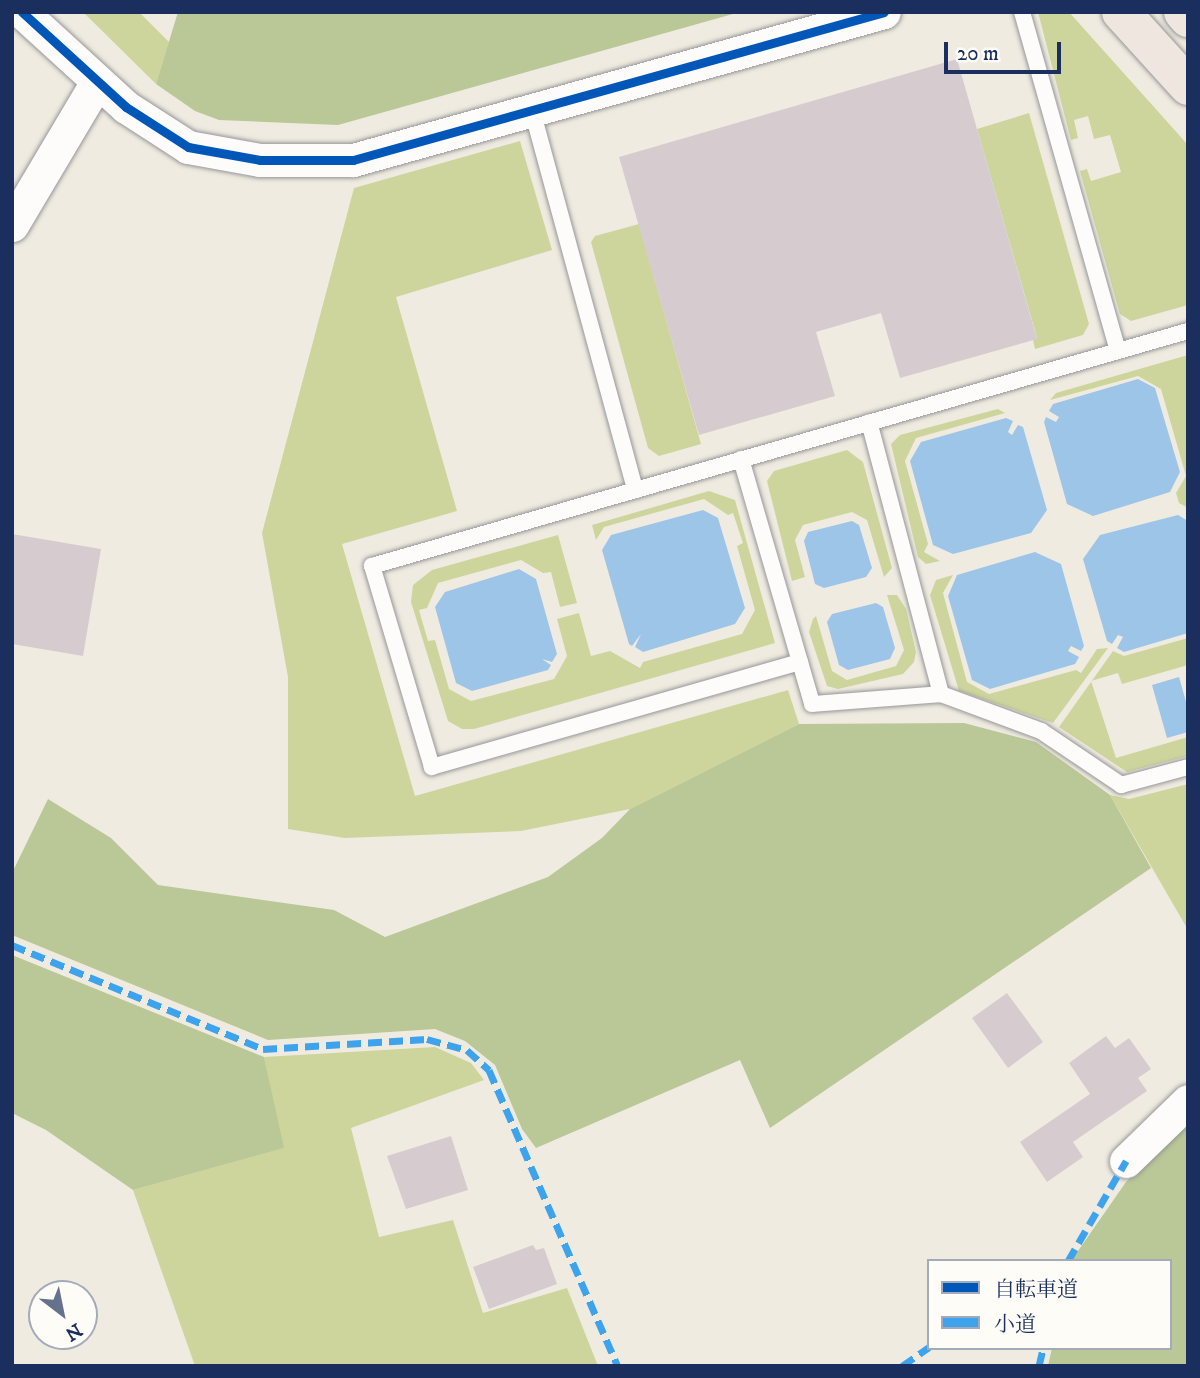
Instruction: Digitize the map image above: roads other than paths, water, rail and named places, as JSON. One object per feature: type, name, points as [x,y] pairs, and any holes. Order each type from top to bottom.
[{"type":"main road","points":[[1121,12],[1188,86]]},
{"type":"main road","points":[[1183,12],[1188,18]]},
{"type":"street","points":[[22,12],[97,82],[188,147],[260,160],[354,160],[884,12]]},
{"type":"street","points":[[12,225],[97,82]]},
{"type":"street","points":[[1126,1161],[1188,1101]]},
{"type":"lane","points":[[1022,12],[1118,351]]},
{"type":"lane","points":[[532,110],[635,490]]},
{"type":"lane","points":[[800,662],[432,767],[372,566],[1188,331]]},
{"type":"lane","points":[[869,422],[941,694]]},
{"type":"lane","points":[[741,459],[812,704],[941,694],[1041,732],[1121,785],[1188,767]]},
{"type":"water","points":[[1138,379],[1155,388],[1180,472],[1170,492],[1093,516],[1067,504],[1044,422],[1046,417],[1056,422],[1059,417],[1049,411],[1053,404]]},
{"type":"water","points":[[1006,418],[1013,421],[1008,432],[1012,435],[1018,425],[1023,427],[1047,510],[1031,533],[953,554],[933,545],[910,461],[921,442]]},
{"type":"water","points":[[703,510],[718,518],[745,608],[735,624],[643,652],[635,647],[641,634],[632,646],[629,644],[602,550],[611,535]]},
{"type":"water","points":[[1178,515],[1188,521],[1188,633],[1124,652],[1117,648],[1123,637],[1118,635],[1112,644],[1107,641],[1083,559],[1100,535]]},
{"type":"water","points":[[852,521],[859,525],[872,568],[866,577],[824,588],[815,584],[804,541],[808,532]]},
{"type":"water","points":[[1035,552],[1061,564],[1084,646],[1081,651],[1071,646],[1068,651],[1079,657],[1075,664],[990,689],[972,680],[948,596],[957,575]]},
{"type":"water","points":[[519,569],[536,579],[557,654],[552,662],[542,659],[551,665],[548,670],[472,691],[456,683],[435,607],[445,592]]},
{"type":"water","points":[[876,603],[883,607],[895,648],[890,659],[848,670],[839,665],[827,622],[832,614]]},
{"type":"water","points":[[1179,677],[1188,709],[1188,732],[1167,738],[1152,685]]}]
